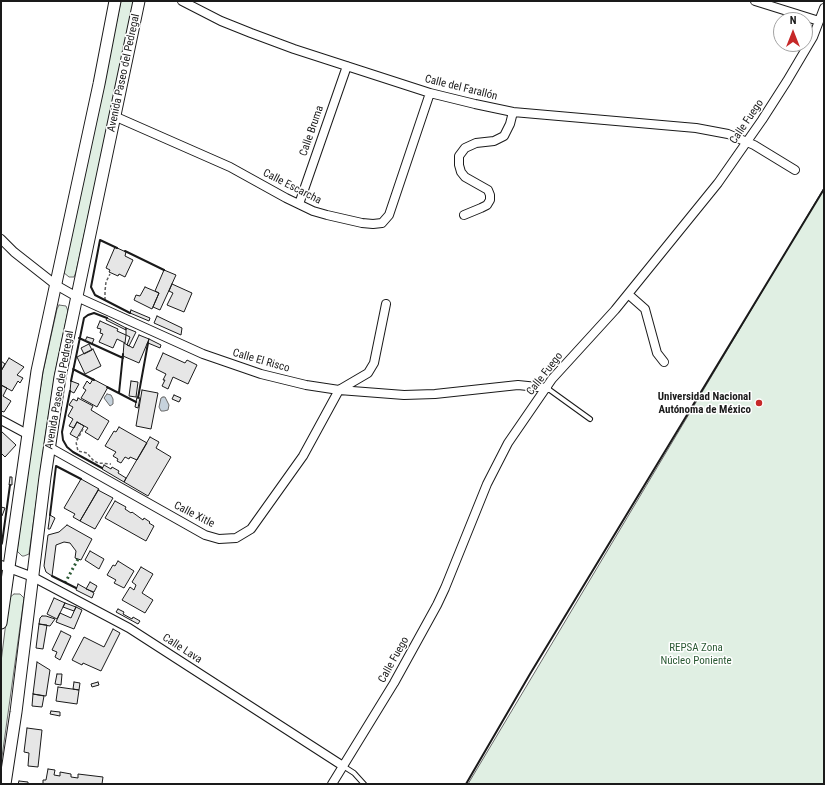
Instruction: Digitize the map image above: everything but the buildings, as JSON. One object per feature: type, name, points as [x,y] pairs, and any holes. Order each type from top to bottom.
[{"type":"main road","name":"Avenida Paseo del Pedregal","points":[[1,623],[5,566],[36,370],[56,285],[99,84],[115,1]]},
{"type":"main road","name":"Avenida Paseo del Pedregal","points":[[4,784],[16,712],[49,447],[60,377],[139,1]]},
{"type":"street","name":"Calle del Farallón","points":[[182,1],[221,21],[250,33],[430,93],[514,112],[696,128],[728,134],[747,141],[795,170]]},
{"type":"street","points":[[755,1],[819,21]]},
{"type":"street","name":"Calle Fuego","points":[[335,783],[343,766],[394,683],[446,588],[487,484],[508,443],[548,388],[552,379],[628,294],[718,183],[787,81],[813,37],[824,8]]},
{"type":"street","name":"Calle Bruma","points":[[299,204],[347,66]]},
{"type":"street","name":"Calle Escarcha","points":[[114,116],[230,166],[299,204],[327,216],[373,224],[382,223],[389,215],[430,93]]},
{"type":"street","points":[[464,215],[487,205],[490,200],[490,195],[488,190],[465,177],[461,172],[459,156],[465,148],[476,143],[494,141],[504,136],[514,112]]},
{"type":"street","name":"Calle El Risco","points":[[1,239],[14,252],[56,285],[77,297],[203,354],[261,374],[339,390],[404,395],[455,392],[518,385],[548,388]]},
{"type":"street","points":[[628,294],[645,310],[657,353],[664,362]]},
{"type":"street","points":[[339,390],[368,373],[374,363],[386,304]]},
{"type":"street","name":"Calle Xitle","points":[[49,447],[205,535],[218,539],[236,538],[251,529],[303,456],[339,390]]},
{"type":"street","points":[[1,420],[27,434]]},
{"type":"street","name":"Calle Lava","points":[[5,566],[33,577],[129,628],[343,766]]},
{"type":"lane","points":[[548,388],[590,419]]},
{"type":"lane","points":[[343,766],[354,773],[364,784]]},
{"type":"path","points":[[105,300],[106,282],[110,274]]},
{"type":"path","points":[[83,429],[76,442],[78,451],[87,453],[98,463],[111,464]]},
{"type":"green space","points":[[121,1],[135,1],[76,272],[74,277],[69,277],[63,272]]},
{"type":"green space","name":"REPSA Zona Núcleo Poniente","points":[[824,188],[824,784],[468,784]]},
{"type":"green space","points":[[59,305],[66,306],[68,311],[55,373],[29,554],[22,556],[17,551],[33,435],[43,372]]},
{"type":"green space","points":[[14,594],[20,594],[24,598],[1,764],[1,662],[9,598]]},
{"type":"shaded area","points":[[107,394],[111,395],[113,399],[113,404],[110,406],[104,398]]},
{"type":"shaded area","points":[[165,397],[169,405],[168,410],[161,411],[159,407],[161,398]]},
{"type":"hedge","points":[[65,583],[78,559]]},
{"type":"wall","points":[[466,784],[530,674],[824,189]]},
{"type":"wall","points":[[117,248],[100,240],[91,287],[95,295],[130,313]]},
{"type":"wall","points":[[125,251],[164,270]]},
{"type":"wall","points":[[71,381],[84,318],[94,313],[107,318]]},
{"type":"wall","points":[[79,338],[123,358]]},
{"type":"wall","points":[[138,398],[148,343]]},
{"type":"wall","points":[[119,393],[123,354]]},
{"type":"wall","points":[[73,369],[94,380]]},
{"type":"wall","points":[[107,387],[136,402]]},
{"type":"wall","points":[[70,391],[62,432],[63,440],[67,447],[73,452],[102,468]]},
{"type":"wall","points":[[50,515],[56,466],[81,479]]},
{"type":"wall","points":[[1,545],[10,485]]},
{"type":"wall","points":[[52,576],[76,588]]},
{"type":"place","name":"Universidad Nacional Autónoma de México","points":[[759,403]]}]
